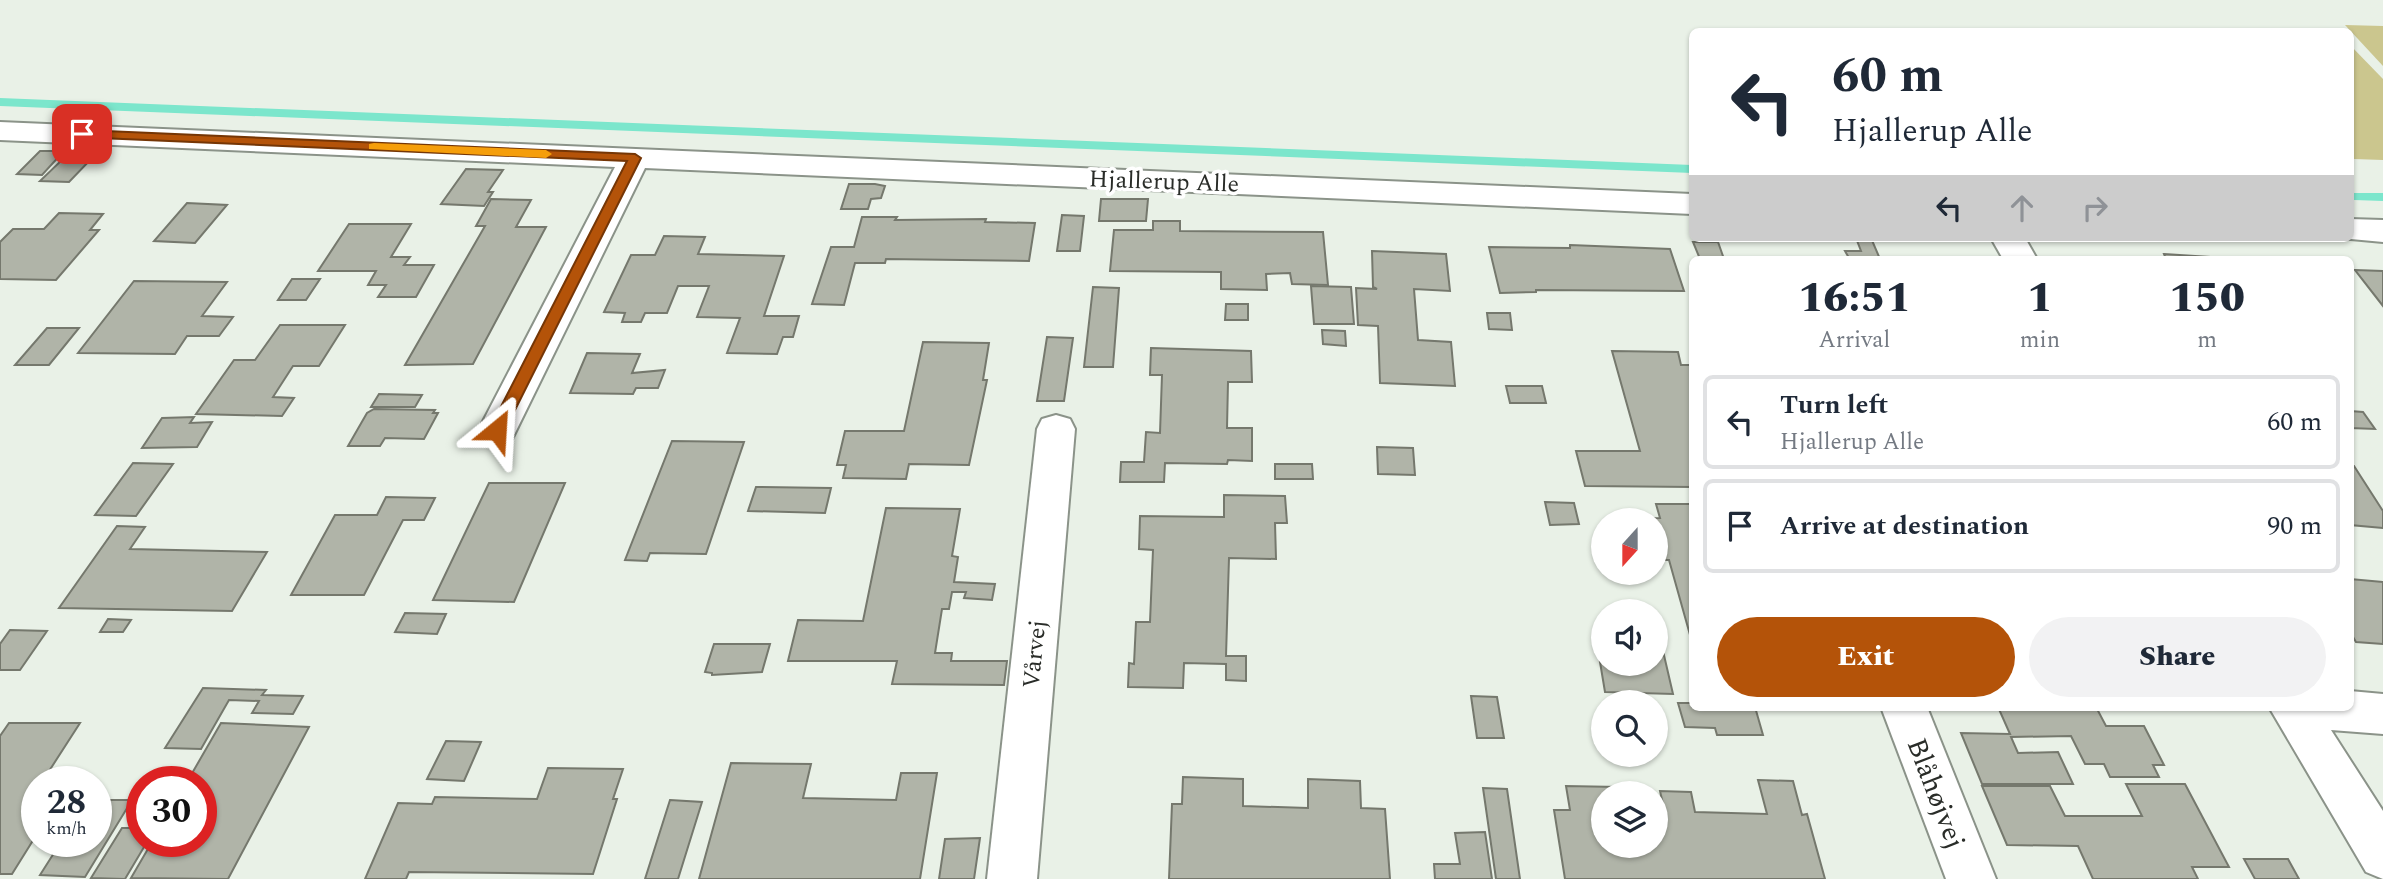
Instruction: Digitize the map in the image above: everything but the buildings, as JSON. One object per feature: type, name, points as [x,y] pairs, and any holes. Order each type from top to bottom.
[{"type":"street","name":"Hjallerup Alle","points":[[0,131],[1689,204]]},
{"type":"street","points":[[497,430],[635,158]]},
{"type":"street","points":[[2354,230],[2383,231]]},
{"type":"street","name":"Vårvej","points":[[1012,879],[1056,429]]},
{"type":"street","name":"Blåhøjvej","points":[[1905,711],[1971,879]]},
{"type":"street","points":[[2294,711],[2383,855]]},
{"type":"street","points":[[2354,711],[2383,713]]},
{"type":"shaded area","points":[[2345,25],[2383,26],[2383,66],[2354,35],[2354,28]]},
{"type":"shaded area","points":[[2354,49],[2383,79],[2383,160],[2354,159]]},
{"type":"waterway","points":[[0,102],[1689,169]]},
{"type":"waterway","points":[[2354,196],[2383,197]]},
{"type":"slow traffic","points":[[374,147],[546,154]]},
{"type":"route","points":[[82,134],[635,158],[497,430]]}]
